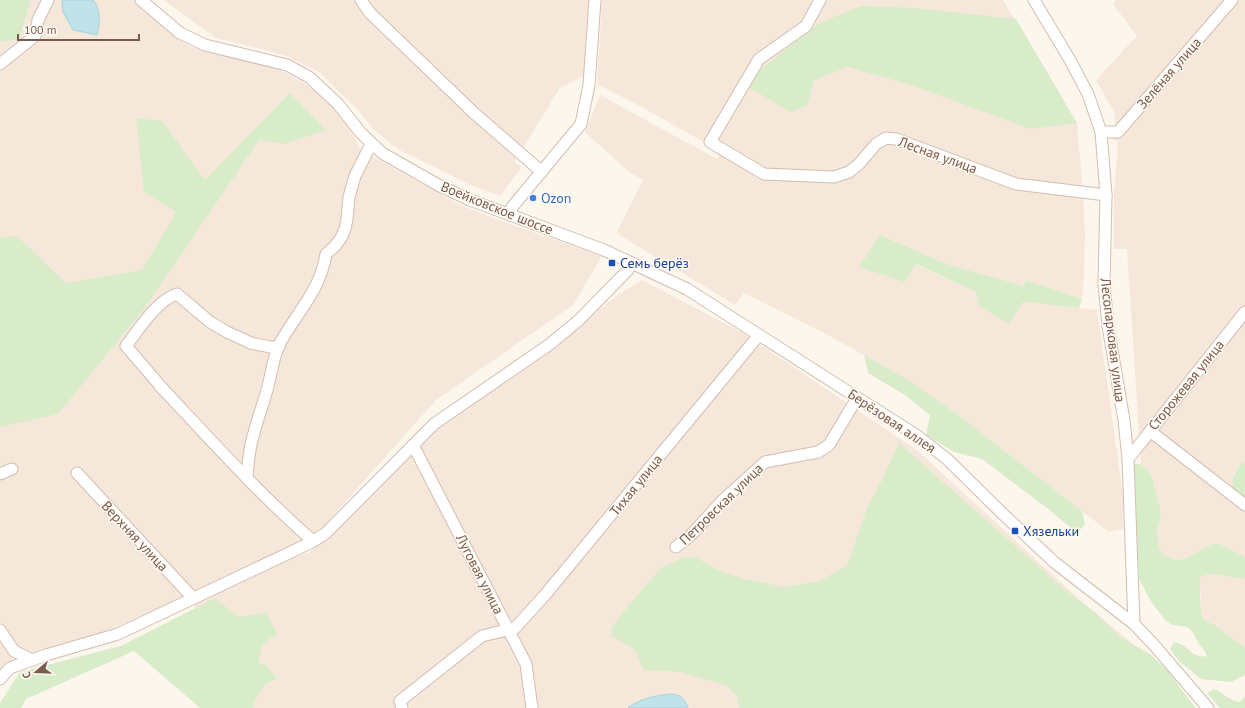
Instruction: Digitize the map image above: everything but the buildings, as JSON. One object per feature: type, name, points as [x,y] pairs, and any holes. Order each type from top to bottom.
[{"type":"street","points":[[0,64],[36,36],[38,20],[48,0]]},
{"type":"street","name":"Воейковское шоссе","points":[[141,0],[180,33],[204,45],[287,65],[309,77],[338,104],[371,144],[382,153],[440,186],[470,200],[604,250],[621,258]]},
{"type":"street","points":[[361,0],[370,13],[474,113],[542,172]]},
{"type":"street","points":[[508,214],[581,124],[589,85],[595,0]]},
{"type":"street","name":"Лесная улица","points":[[820,0],[806,26],[759,59],[710,142],[764,174],[834,177],[849,172],[859,164],[876,144],[886,138],[896,139],[1016,184],[1106,195]]},
{"type":"street","name":"Лесопарковая улица","points":[[1034,0],[1070,60],[1088,94],[1101,132],[1106,195],[1104,284],[1108,326],[1124,420],[1128,459],[1134,624]]},
{"type":"street","name":"Зелёная улица","points":[[1101,132],[1118,132],[1232,0]]},
{"type":"street","points":[[247,478],[253,433],[279,346],[315,288],[324,268],[326,254],[341,238],[347,219],[349,197],[355,176],[371,144]]},
{"type":"street","name":"Берёзовая аллея","points":[[621,258],[687,289],[919,437],[947,458],[1054,562],[1134,624]]},
{"type":"street","points":[[5,668],[118,634],[313,541],[326,533],[434,424],[550,344],[579,320],[627,271],[632,263]]},
{"type":"street","points":[[279,346],[270,347],[258,344],[227,332],[210,322],[177,294],[171,296],[156,309],[126,346],[247,478],[279,511],[313,541]]},
{"type":"street","name":"Сторожевая улица","points":[[1128,459],[1245,312]]},
{"type":"street","name":"Тихая улица","points":[[509,630],[515,628],[545,595],[759,335]]},
{"type":"street","name":"Петровская улица","points":[[676,547],[691,535],[724,499],[765,462],[818,452],[829,445],[857,398]]},
{"type":"street","points":[[1150,431],[1245,505]]},
{"type":"street","name":"Луговая улица","points":[[413,445],[526,664],[532,708]]},
{"type":"street","points":[[0,474],[12,469]]},
{"type":"street","name":"Верхняя улица","points":[[77,473],[193,598]]},
{"type":"street","points":[[1134,624],[1208,708]]},
{"type":"street","points":[[0,630],[14,651],[32,660]]},
{"type":"street","points":[[402,708],[400,701],[482,636],[509,630]]},
{"type":"street","points":[[0,679],[14,651]]},
{"type":"shaded area","points":[[11,0],[134,0],[188,46],[213,53],[267,63],[309,86],[342,115],[361,150],[458,204],[501,221],[602,256],[573,305],[436,400],[305,547],[11,671],[0,684],[0,8]]},
{"type":"shaded area","points":[[164,0],[589,0],[584,76],[560,88],[514,162],[522,167],[500,196],[473,186],[399,150],[372,128],[359,111],[319,72],[286,56],[216,38]]},
{"type":"shaded area","points":[[602,0],[1003,0],[1077,123],[1085,235],[1082,299],[1026,280],[1024,286],[947,264],[880,235],[915,264],[976,292],[1022,302],[1097,310],[1123,496],[1123,529],[1109,532],[957,414],[907,379],[824,333],[744,293],[735,305],[616,233],[643,180],[629,172],[585,132],[600,95],[717,159],[720,151],[597,84]]},
{"type":"shaded area","points":[[1116,0],[1245,0],[1245,463],[1238,468],[1234,474],[1233,489],[1245,497],[1245,557],[1220,544],[1212,544],[1184,559],[1176,560],[1162,554],[1159,547],[1157,530],[1161,516],[1160,508],[1152,477],[1148,470],[1141,464],[1127,249],[1114,249],[1114,196],[1118,141],[1111,139],[1109,130],[1116,129],[1114,112],[1096,80],[1137,36],[1113,4]]},
{"type":"shaded area","points":[[642,280],[743,333],[918,451],[1080,600],[1151,659],[1193,708],[232,708],[192,601],[228,583],[310,552],[387,472],[430,432],[573,331],[619,294]]},
{"type":"shaded area","points":[[1207,573],[1245,578],[1245,647],[1213,624],[1206,621],[1201,615],[1201,593],[1199,586],[1200,576]]},
{"type":"green space","points":[[0,0],[31,0],[19,40],[0,41]]},
{"type":"green space","points":[[861,6],[915,8],[1016,19],[1077,123],[1031,129],[908,84],[848,67],[814,80],[807,106],[790,112],[749,87],[751,77],[819,23]]},
{"type":"green space","points":[[290,93],[326,130],[285,144],[259,140],[144,309],[58,414],[0,427],[0,237],[17,236],[66,283],[142,270],[176,212],[144,192],[136,118],[162,121],[205,180]]},
{"type":"green space","points":[[880,235],[947,264],[1024,286],[1026,280],[1082,299],[1079,308],[1023,302],[1009,324],[979,306],[976,292],[916,264],[905,282],[859,267]]},
{"type":"green space","points":[[864,355],[907,379],[957,414],[1082,511],[1085,524],[1077,533],[1047,508],[982,459],[954,452],[926,435],[930,415],[905,395],[868,373]]},
{"type":"green space","points":[[899,443],[1063,588],[1097,614],[1121,638],[1150,654],[1169,672],[1196,708],[739,708],[737,696],[727,686],[681,672],[644,670],[634,649],[611,636],[612,627],[660,569],[682,558],[695,557],[722,572],[745,579],[784,587],[819,581],[847,566],[867,508]]},
{"type":"green space","points":[[1243,463],[1245,463],[1245,497],[1233,489],[1234,475]]},
{"type":"green space","points":[[1134,464],[1141,464],[1148,470],[1152,477],[1160,508],[1161,516],[1157,530],[1159,547],[1162,554],[1176,560],[1184,559],[1212,544],[1220,544],[1245,557],[1245,578],[1233,578],[1217,574],[1200,577],[1203,618],[1245,647],[1245,675],[1231,682],[1201,679],[1179,661],[1170,649],[1174,642],[1184,646],[1197,656],[1207,656],[1192,631],[1187,627],[1172,625],[1166,621],[1152,603],[1139,579]]},
{"type":"green space","points":[[215,598],[238,617],[266,613],[278,634],[263,643],[258,662],[267,666],[277,678],[264,685],[252,705],[254,708],[200,708],[134,651],[26,699],[21,708],[0,708],[0,703],[20,672],[121,646]]},
{"type":"green space","points":[[1214,689],[1230,699],[1240,702],[1245,696],[1245,708],[1220,708],[1207,693]]},
{"type":"water","points":[[62,0],[93,0],[96,3],[99,12],[99,26],[97,35],[73,30],[63,12]]},
{"type":"water","points":[[671,694],[682,698],[688,708],[628,708],[637,702],[654,696]]},
{"type":"place","name":"Ozon","points":[[533,198]]},
{"type":"place","name":"Семь берёз","points":[[612,263]]},
{"type":"place","name":"Хязельки","points":[[1015,531]]}]
